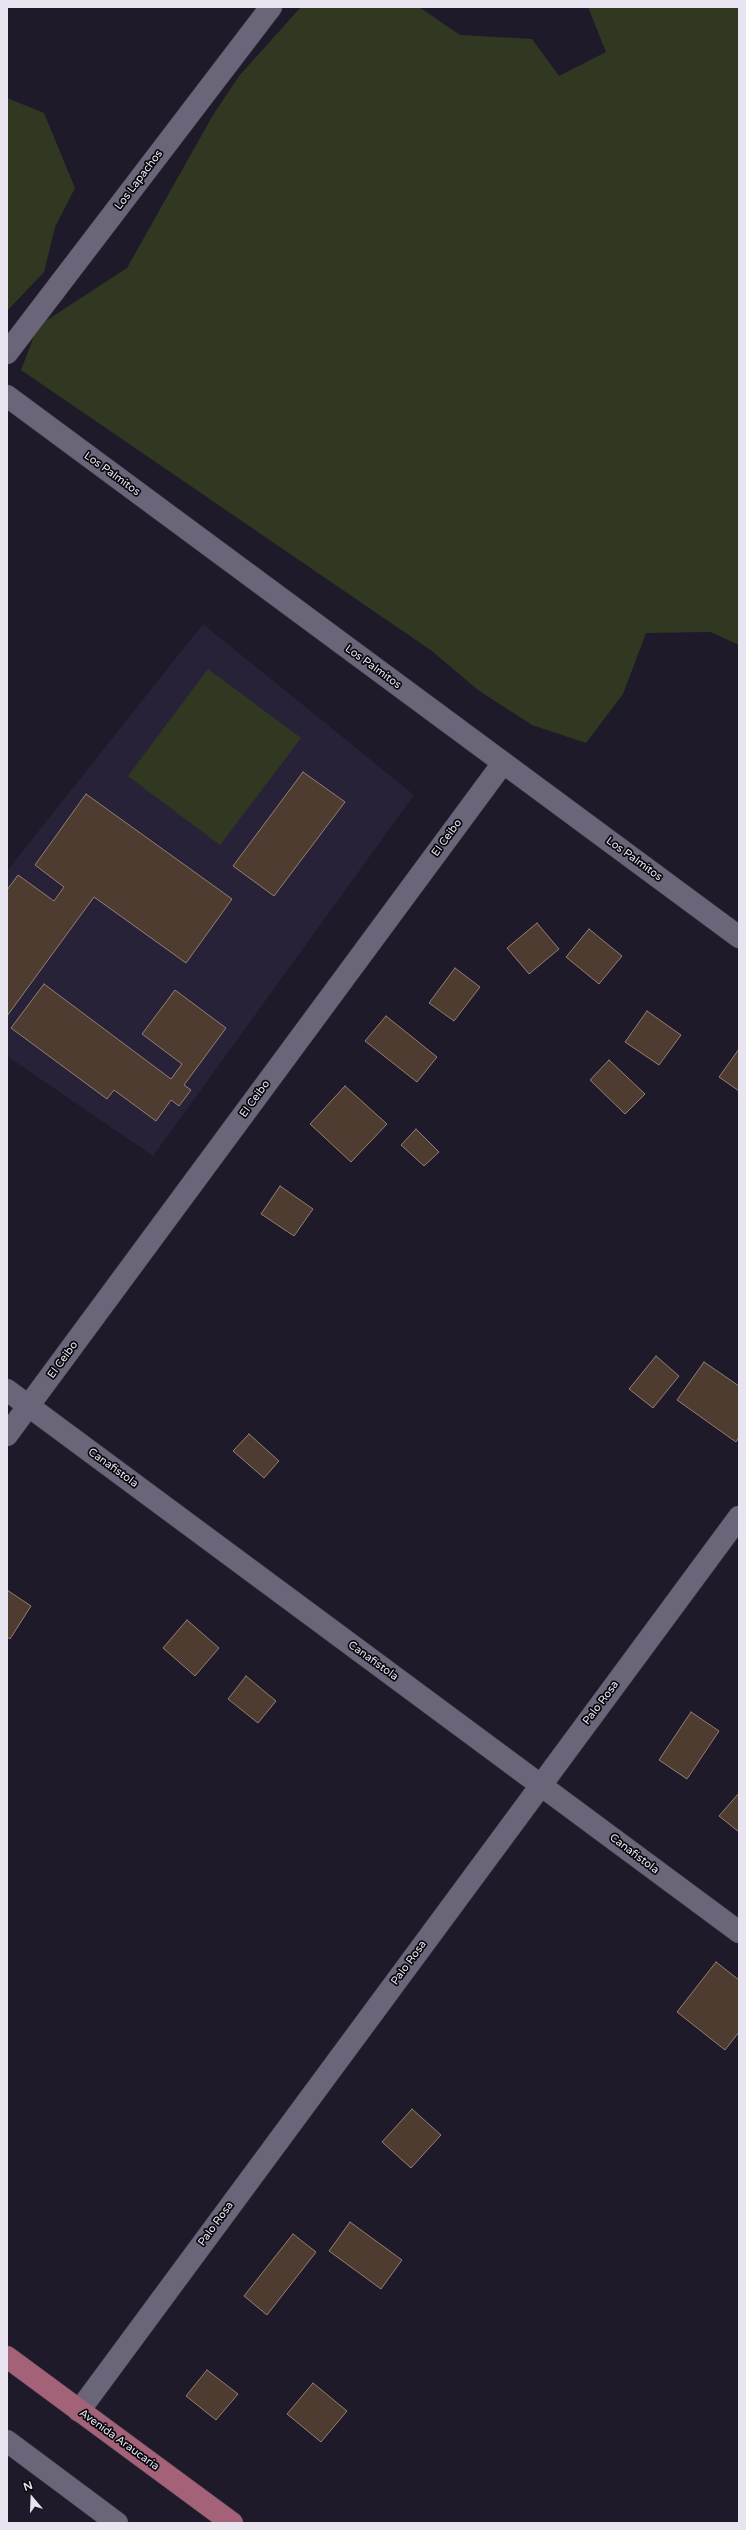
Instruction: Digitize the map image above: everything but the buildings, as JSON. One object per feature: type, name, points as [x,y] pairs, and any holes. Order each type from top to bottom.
[{"type":"main road","name":"Avenida Araucaria","points":[[7,2357],[232,2523]]},
{"type":"street","name":"Los Lapachos","points":[[7,353],[271,7]]},
{"type":"street","name":"Los Palmitos","points":[[7,396],[739,937]]},
{"type":"street","name":"El Ceibo","points":[[7,1436],[503,763]]},
{"type":"street","name":"Canafistola","points":[[7,1390],[739,1932]]},
{"type":"street","name":"Palo Rosa","points":[[79,2411],[739,1517]]},
{"type":"street","points":[[7,2441],[117,2523]]},
{"type":"shaded area","points":[[203,624],[414,795],[153,1156],[7,1056],[7,871]]},
{"type":"green space","points":[[301,7],[419,7],[460,35],[532,39],[559,76],[606,52],[588,7],[739,7],[739,645],[711,632],[646,633],[623,694],[586,743],[532,725],[478,690],[432,651],[21,370],[38,326],[127,268],[213,115],[239,76]]},
{"type":"green space","points":[[7,98],[44,113],[75,188],[55,227],[44,272],[7,311]]},
{"type":"green space","points":[[208,669],[301,738],[220,845],[128,776]]}]
